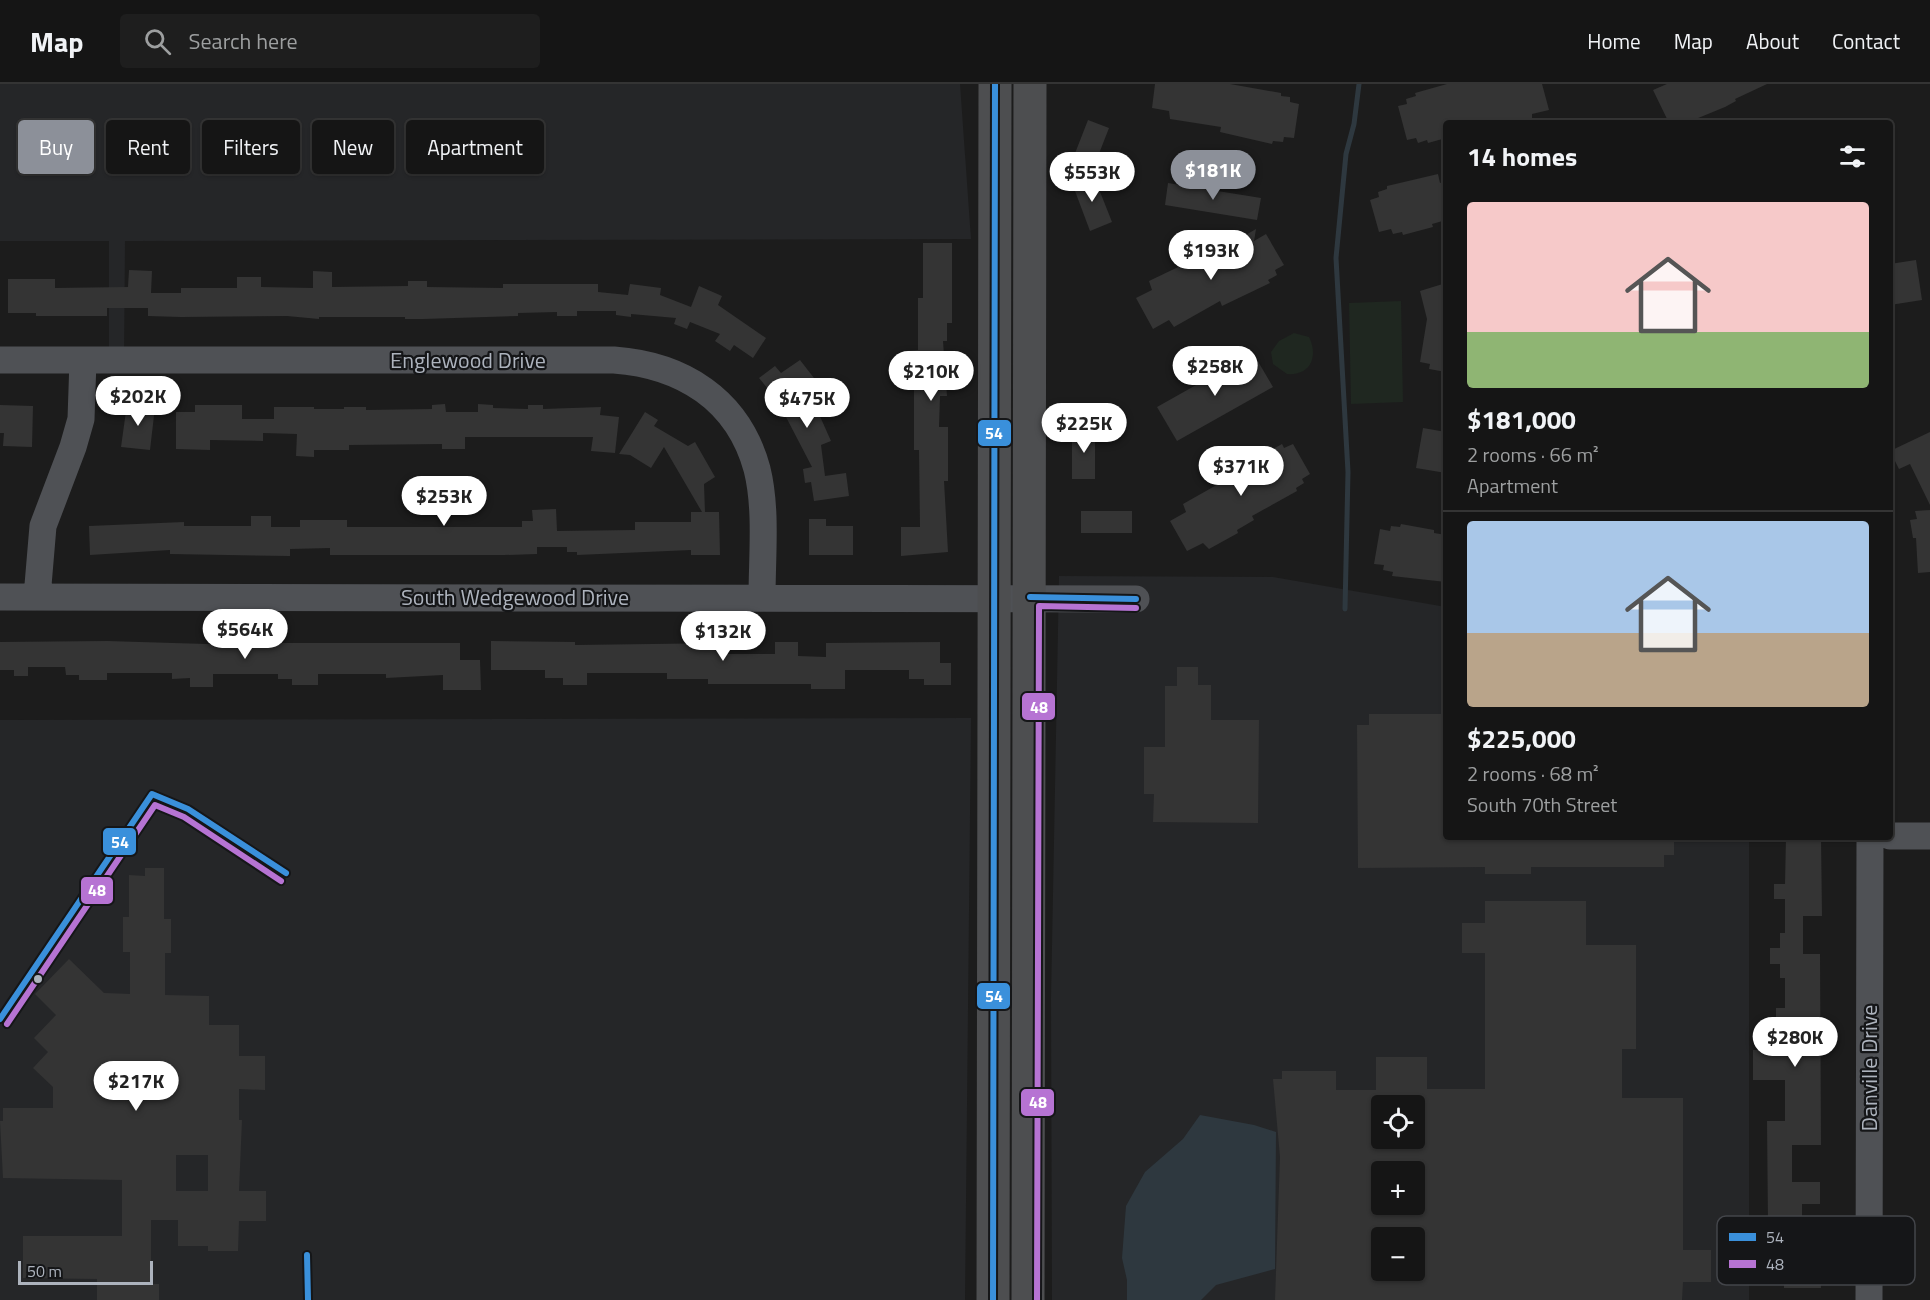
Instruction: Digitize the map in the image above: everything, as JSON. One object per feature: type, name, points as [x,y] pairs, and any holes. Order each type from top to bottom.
[{"type":"main road","points":[[993,1300],[996,597],[995,84]]},
{"type":"main road","points":[[1028,1300],[1030,84]]},
{"type":"street","name":"Englewood Drive","points":[[0,360],[614,360],[643,362],[666,369],[693,382],[715,398],[746,441],[757,469],[761,499],[762,598]]},
{"type":"street","points":[[37,597],[38,563],[43,526],[73,447],[81,419],[83,360]]},
{"type":"street","name":"South Wedgewood Drive","points":[[0,597],[1030,597],[1136,599]]},
{"type":"street","points":[[1893,836],[1930,836]]},
{"type":"street","name":"Danville Drive","points":[[1869,1216],[1870,840]]},
{"type":"street","name":"Danville Drive","points":[[1869,1285],[1869,1300]]},
{"type":"shaded area","points":[[0,84],[960,84],[971,239],[125,241],[124,360],[109,360],[109,241],[0,241]]},
{"type":"shaded area","points":[[1401,301],[1403,402],[1351,404],[1349,303]]},
{"type":"shaded area","points":[[1294,333],[1309,337],[1312,344],[1312,358],[1310,364],[1302,372],[1287,374],[1273,364],[1271,352],[1279,341]]},
{"type":"shaded area","points":[[1059,576],[1273,577],[1443,606],[1443,840],[1749,840],[1749,1216],[1717,1216],[1717,1285],[1749,1285],[1749,1300],[1052,1300],[1051,999]]},
{"type":"shaded area","points":[[971,718],[965,1300],[0,1300],[0,720]]},
{"type":"shaded area","points":[[1200,1115],[1254,1125],[1276,1132],[1275,1269],[1216,1285],[1201,1300],[1127,1300],[1127,1280],[1122,1258],[1126,1206],[1145,1172],[1183,1139]]},
{"type":"building","points":[[1155,84],[1230,84],[1281,93],[1281,96],[1290,97],[1290,102],[1299,104],[1294,138],[1284,137],[1283,142],[1273,141],[1272,144],[1220,132],[1221,127],[1170,119],[1169,111],[1152,108]]},
{"type":"building","points":[[1447,84],[1542,84],[1549,110],[1532,114],[1532,120],[1443,120],[1443,139],[1418,143],[1416,138],[1407,140],[1398,106],[1407,104],[1406,99],[1416,96],[1415,93]]},
{"type":"building","points":[[1667,84],[1767,84],[1735,99],[1736,101],[1725,107],[1693,120],[1668,120],[1653,90]]},
{"type":"building","points":[[1088,120],[1109,128],[1093,169],[1072,161]]},
{"type":"building","points":[[1093,174],[1112,222],[1090,231],[1072,183]]},
{"type":"building","points":[[1438,174],[1440,183],[1443,182],[1443,221],[1432,224],[1433,227],[1403,235],[1402,232],[1393,234],[1391,229],[1379,232],[1370,200],[1379,197],[1378,192],[1387,189],[1387,186]]},
{"type":"building","points":[[1168,183],[1261,198],[1257,220],[1165,205]]},
{"type":"building","points":[[1256,229],[1254,241],[1266,234],[1284,265],[1275,270],[1277,275],[1268,280],[1270,283],[1222,306],[1220,301],[1174,327],[1169,320],[1153,329],[1136,298],[1152,290],[1149,281],[1197,258],[1200,262]]},
{"type":"building","points":[[923,243],[952,243],[952,323],[947,323],[947,341],[943,341],[947,396],[940,396],[939,427],[948,427],[948,481],[944,481],[948,552],[901,556],[901,527],[920,527],[919,450],[914,450],[914,385],[907,385],[906,351],[918,350],[918,298],[923,298]]},
{"type":"building","points":[[1916,260],[1922,300],[1893,305],[1893,264]]},
{"type":"building","points":[[129,270],[152,271],[151,293],[181,293],[181,288],[237,288],[237,277],[261,277],[261,287],[313,288],[313,271],[332,272],[332,287],[408,286],[408,281],[427,281],[427,287],[503,288],[503,284],[598,284],[598,292],[628,295],[630,284],[661,288],[660,295],[691,307],[699,286],[722,296],[718,305],[766,338],[753,358],[734,345],[730,351],[715,341],[720,334],[690,322],[687,329],[674,324],[676,318],[631,314],[631,317],[616,315],[616,311],[577,311],[577,316],[557,316],[557,312],[518,313],[518,316],[423,319],[405,319],[405,317],[319,317],[319,319],[287,316],[148,316],[148,308],[107,308],[107,316],[36,316],[36,313],[8,313],[8,279],[55,279],[55,288],[128,287]]},
{"type":"building","points":[[1443,284],[1443,371],[1429,369],[1430,364],[1420,362],[1427,319],[1420,291]]},
{"type":"building","points":[[1253,353],[1273,387],[1177,441],[1157,407]]},
{"type":"building","points":[[800,360],[814,378],[806,385],[831,441],[821,445],[825,476],[846,473],[849,496],[814,501],[811,482],[805,483],[803,469],[812,467],[786,417],[795,413],[774,385],[768,389],[759,378],[775,366],[781,373]]},
{"type":"building","points":[[127,404],[155,407],[150,450],[121,447]]},
{"type":"building","points":[[445,404],[446,412],[478,412],[478,404],[493,405],[493,408],[528,409],[528,405],[543,405],[543,409],[601,407],[600,415],[619,417],[615,453],[591,451],[593,437],[465,437],[465,449],[442,449],[442,444],[349,445],[349,450],[314,450],[314,457],[296,456],[297,434],[263,433],[263,441],[210,440],[210,450],[176,449],[176,412],[195,412],[195,405],[242,405],[242,419],[274,419],[274,407],[344,409],[344,407],[366,407],[366,410],[432,409],[432,405]]},
{"type":"building","points":[[0,405],[33,406],[32,447],[3,446],[4,433],[0,433]]},
{"type":"building","points":[[645,412],[658,420],[654,426],[688,446],[695,442],[715,477],[704,484],[705,512],[719,512],[720,555],[691,555],[691,550],[577,555],[577,552],[567,552],[567,547],[537,547],[537,554],[504,555],[330,555],[330,548],[290,549],[290,556],[170,554],[170,550],[90,555],[89,526],[184,522],[184,526],[251,526],[251,516],[271,516],[271,527],[300,527],[300,520],[347,520],[347,527],[522,527],[522,521],[533,521],[532,510],[556,509],[557,531],[635,530],[635,522],[691,522],[691,512],[702,512],[664,447],[651,468],[630,455],[619,454]]},
{"type":"building","points":[[1095,428],[1095,479],[1072,479],[1072,429]]},
{"type":"building","points":[[1423,428],[1443,431],[1443,472],[1416,468]]},
{"type":"building","points":[[1930,432],[1930,505],[1910,464],[1899,469],[1893,457],[1893,450]]},
{"type":"building","points":[[1282,444],[1284,448],[1293,444],[1310,474],[1302,479],[1304,483],[1296,488],[1297,491],[1252,516],[1254,520],[1237,530],[1238,533],[1209,549],[1203,543],[1187,551],[1170,521],[1186,512],[1183,504],[1229,478],[1226,474],[1243,465],[1242,462],[1271,446],[1273,449]]},
{"type":"building","points":[[1930,510],[1930,572],[1918,573],[1916,538],[1913,538],[1910,520],[1917,519],[1915,511]]},
{"type":"building","points":[[1081,511],[1132,511],[1132,533],[1081,533]]},
{"type":"building","points":[[809,519],[826,519],[826,526],[853,526],[853,555],[809,555]]},
{"type":"building","points":[[1401,524],[1434,530],[1434,533],[1443,534],[1443,582],[1392,576],[1393,572],[1383,570],[1384,565],[1374,564],[1380,529],[1390,531],[1391,526],[1400,527]]},
{"type":"building","points":[[107,641],[277,646],[277,643],[460,643],[460,660],[480,660],[481,690],[443,690],[443,675],[386,678],[386,674],[318,674],[318,685],[292,685],[292,679],[278,679],[278,674],[213,674],[213,687],[190,687],[190,678],[172,679],[172,673],[107,673],[107,680],[79,680],[79,675],[66,675],[65,667],[28,667],[28,676],[14,676],[14,670],[0,670],[0,642]]},
{"type":"building","points":[[491,641],[575,642],[575,645],[727,643],[727,654],[775,654],[775,642],[798,642],[798,656],[826,657],[826,643],[940,642],[940,663],[951,663],[951,685],[924,685],[924,679],[909,679],[909,670],[845,670],[845,689],[811,689],[811,684],[708,684],[708,679],[667,679],[667,673],[587,673],[587,685],[563,685],[563,678],[545,678],[545,670],[491,670]]},
{"type":"building","points":[[1177,667],[1198,667],[1198,685],[1211,685],[1211,720],[1259,720],[1258,823],[1153,822],[1154,794],[1144,794],[1144,747],[1165,747],[1165,686],[1177,686]]},
{"type":"building","points":[[1369,714],[1443,714],[1443,840],[1674,840],[1674,855],[1664,855],[1664,867],[1531,867],[1531,874],[1485,874],[1485,867],[1358,868],[1357,725],[1369,725]]},
{"type":"building","points":[[1786,840],[1821,840],[1822,916],[1803,916],[1803,954],[1820,954],[1821,1145],[1792,1145],[1792,1182],[1820,1182],[1820,1204],[1802,1204],[1802,1216],[1768,1216],[1767,1121],[1785,1121],[1785,1080],[1753,1080],[1753,1050],[1776,1050],[1776,1008],[1785,1008],[1785,978],[1780,978],[1780,964],[1770,964],[1770,948],[1780,948],[1780,933],[1785,933],[1785,899],[1774,899],[1774,884],[1785,884]]},
{"type":"building","points":[[145,868],[164,868],[164,919],[171,919],[171,953],[165,953],[165,995],[209,996],[209,1025],[239,1025],[239,1056],[265,1056],[265,1090],[239,1089],[239,1120],[242,1120],[239,1191],[266,1191],[266,1221],[239,1221],[238,1251],[208,1251],[208,1246],[178,1246],[178,1220],[151,1220],[151,1284],[159,1284],[159,1300],[97,1300],[97,1279],[23,1278],[23,1236],[122,1236],[122,1180],[3,1178],[0,1121],[3,1121],[3,1108],[53,1108],[53,1087],[33,1068],[48,1052],[34,1038],[56,1015],[35,994],[69,959],[104,993],[130,994],[130,952],[123,952],[123,917],[129,917],[129,875],[145,876]],"holes":[[[176,1155],[208,1155],[208,1191],[176,1191]]]},
{"type":"building","points":[[1485,901],[1586,901],[1586,945],[1636,945],[1636,1049],[1622,1049],[1622,1098],[1683,1098],[1683,1250],[1711,1250],[1711,1282],[1683,1282],[1682,1300],[1275,1300],[1280,1157],[1273,1079],[1282,1079],[1282,1071],[1336,1071],[1336,1090],[1376,1090],[1376,1057],[1427,1057],[1427,1089],[1485,1089],[1485,953],[1462,953],[1462,923],[1485,923]]},
{"type":"building","points":[[1784,1285],[1821,1285],[1821,1288],[1784,1288]]},
{"type":"waterway","points":[[1345,609],[1348,472],[1336,258],[1346,154],[1354,124],[1359,84]]},
{"type":"transit line","name":"54","points":[[993,1300],[995,84]]},
{"type":"transit line","name":"54","points":[[1030,597],[1136,599]]},
{"type":"transit line","name":"48","points":[[1037,1300],[1039,606],[1136,608]]},
{"type":"transit line","name":"54","points":[[0,1019],[152,794],[188,809],[286,873]]},
{"type":"transit line","name":"48","points":[[7,1024],[155,805],[184,817],[281,881]]},
{"type":"transit line","name":"54","points":[[307,1255],[308,1300]]}]
